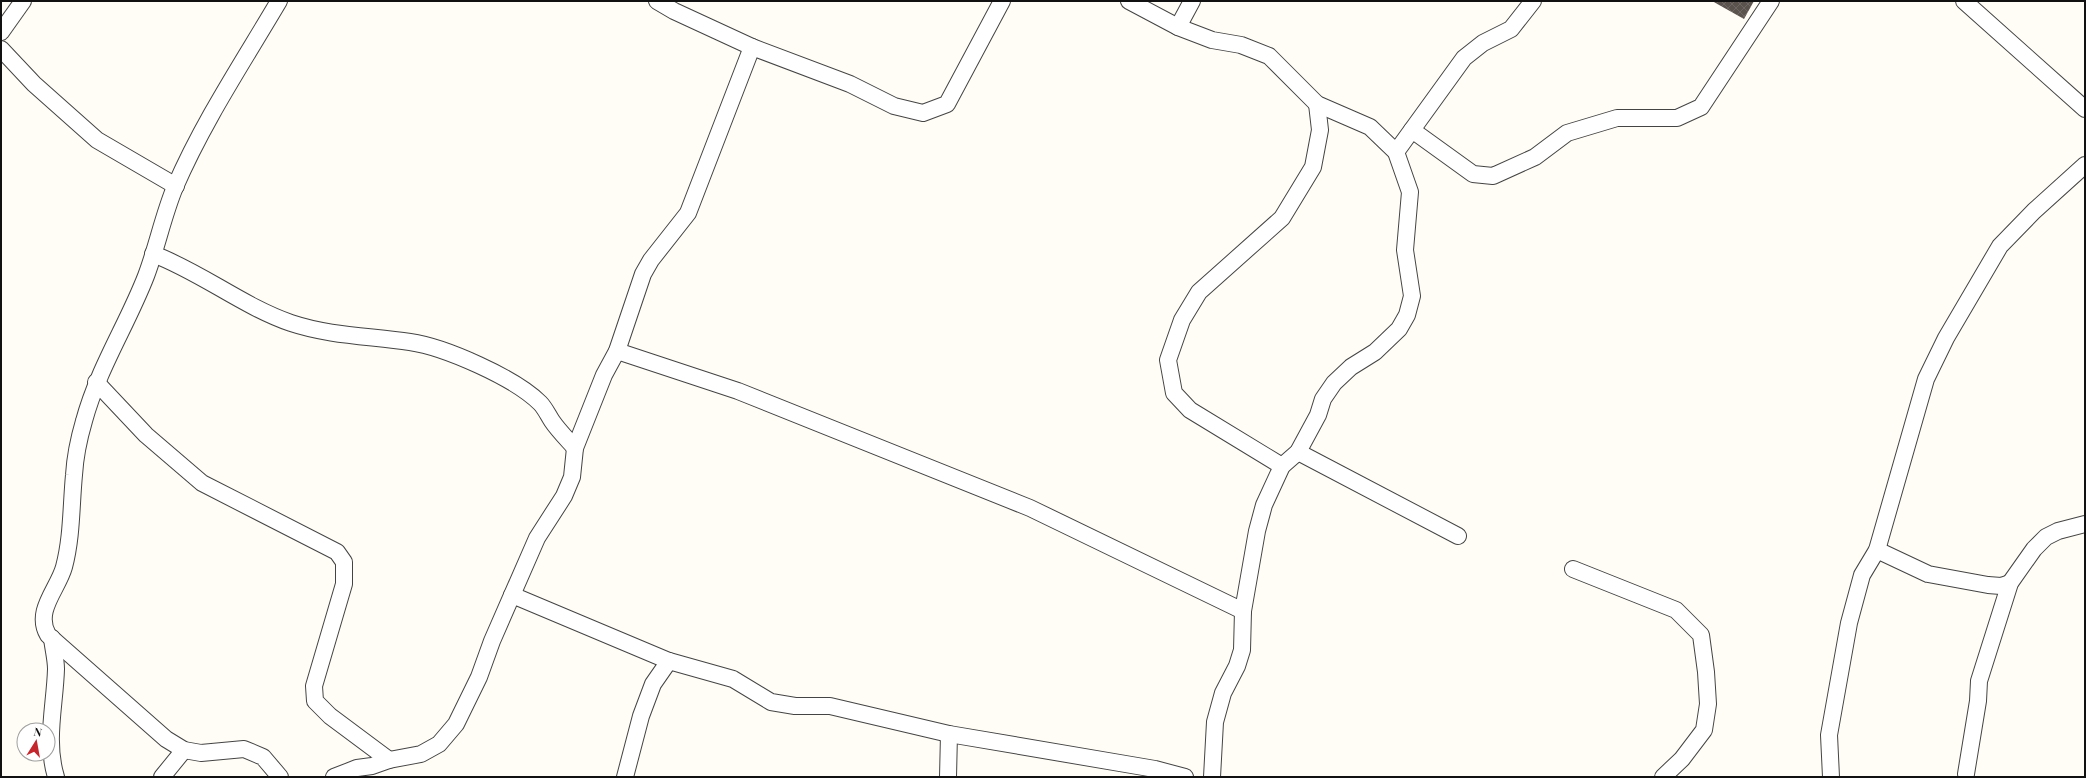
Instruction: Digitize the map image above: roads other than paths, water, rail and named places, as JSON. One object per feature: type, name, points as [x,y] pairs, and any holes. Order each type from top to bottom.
[{"type":"street","points":[[1,32],[23,1]]},
{"type":"street","points":[[279,1],[207,123],[176,186],[167,206],[146,276],[96,382],[84,422],[74,474],[72,524],[64,568],[47,605],[44,615],[44,628],[52,638],[166,739],[184,750],[201,753],[244,749],[263,757],[280,777]]},
{"type":"street","points":[[657,1],[674,11],[752,48],[850,84],[894,106],[923,113],[947,104],[1002,1]]},
{"type":"street","points":[[1129,1],[1178,27],[1212,40],[1240,44],[1269,56],[1317,104],[1370,127],[1396,152],[1410,192],[1405,250],[1412,296],[1408,315],[1399,329],[1375,352],[1352,367],[1334,383],[1323,399],[1318,415],[1298,452],[1282,466],[1262,512],[1243,611],[1242,650],[1237,666],[1223,694],[1215,722],[1212,777]]},
{"type":"street","points":[[1178,27],[1192,1]]},
{"type":"street","points":[[1396,152],[1464,58],[1483,44],[1510,29],[1533,1]]},
{"type":"street","points":[[1412,130],[1473,174],[1493,176],[1535,157],[1567,132],[1617,118],[1677,118],[1701,107],[1771,1]]},
{"type":"street","points":[[1964,1],[2085,109]]},
{"type":"street","points":[[334,777],[357,768],[372,766],[389,760],[421,754],[439,744],[456,724],[479,677],[537,538],[564,496],[572,477],[575,448],[604,374],[616,351],[643,274],[651,260],[688,213],[752,48]]},
{"type":"street","points":[[1,49],[34,84],[97,140],[176,186]]},
{"type":"street","points":[[1282,466],[1190,410],[1174,393],[1168,360],[1182,320],[1198,292],[1282,218],[1314,167],[1320,130],[1317,104]]},
{"type":"street","points":[[1831,777],[1829,735],[1849,623],[1862,575],[1877,550],[1926,379],[1946,338],[2000,246],[2034,211],[2085,165]]},
{"type":"street","points":[[153,254],[176,263],[260,311],[291,323],[328,333],[411,342],[440,349],[513,381],[540,403],[552,422],[575,448]]},
{"type":"street","points":[[616,351],[738,391],[1030,508],[1243,611]]},
{"type":"street","points":[[96,382],[146,435],[202,483],[337,552],[344,562],[344,584],[314,686],[315,701],[330,716],[389,760]]},
{"type":"street","points":[[1298,452],[1458,536]]},
{"type":"street","points":[[1966,774],[1978,701],[1979,681],[2010,583],[2034,549],[2046,537],[2058,531],[2085,524]]},
{"type":"street","points":[[1877,550],[1928,574],[1988,586],[2000,586],[2010,583]]},
{"type":"street","points":[[1573,569],[1676,610],[1701,635],[1706,672],[1708,704],[1704,730],[1682,760],[1663,777]]},
{"type":"street","points":[[512,595],[669,661],[733,679],[771,702],[795,706],[830,706],[949,734],[1155,769],[1185,777]]},
{"type":"street","points":[[52,638],[56,668],[50,738],[51,762],[56,777]]},
{"type":"street","points":[[625,777],[641,716],[653,684],[669,661]]},
{"type":"street","points":[[948,777],[949,734]]},
{"type":"street","points":[[162,777],[184,750]]}]
